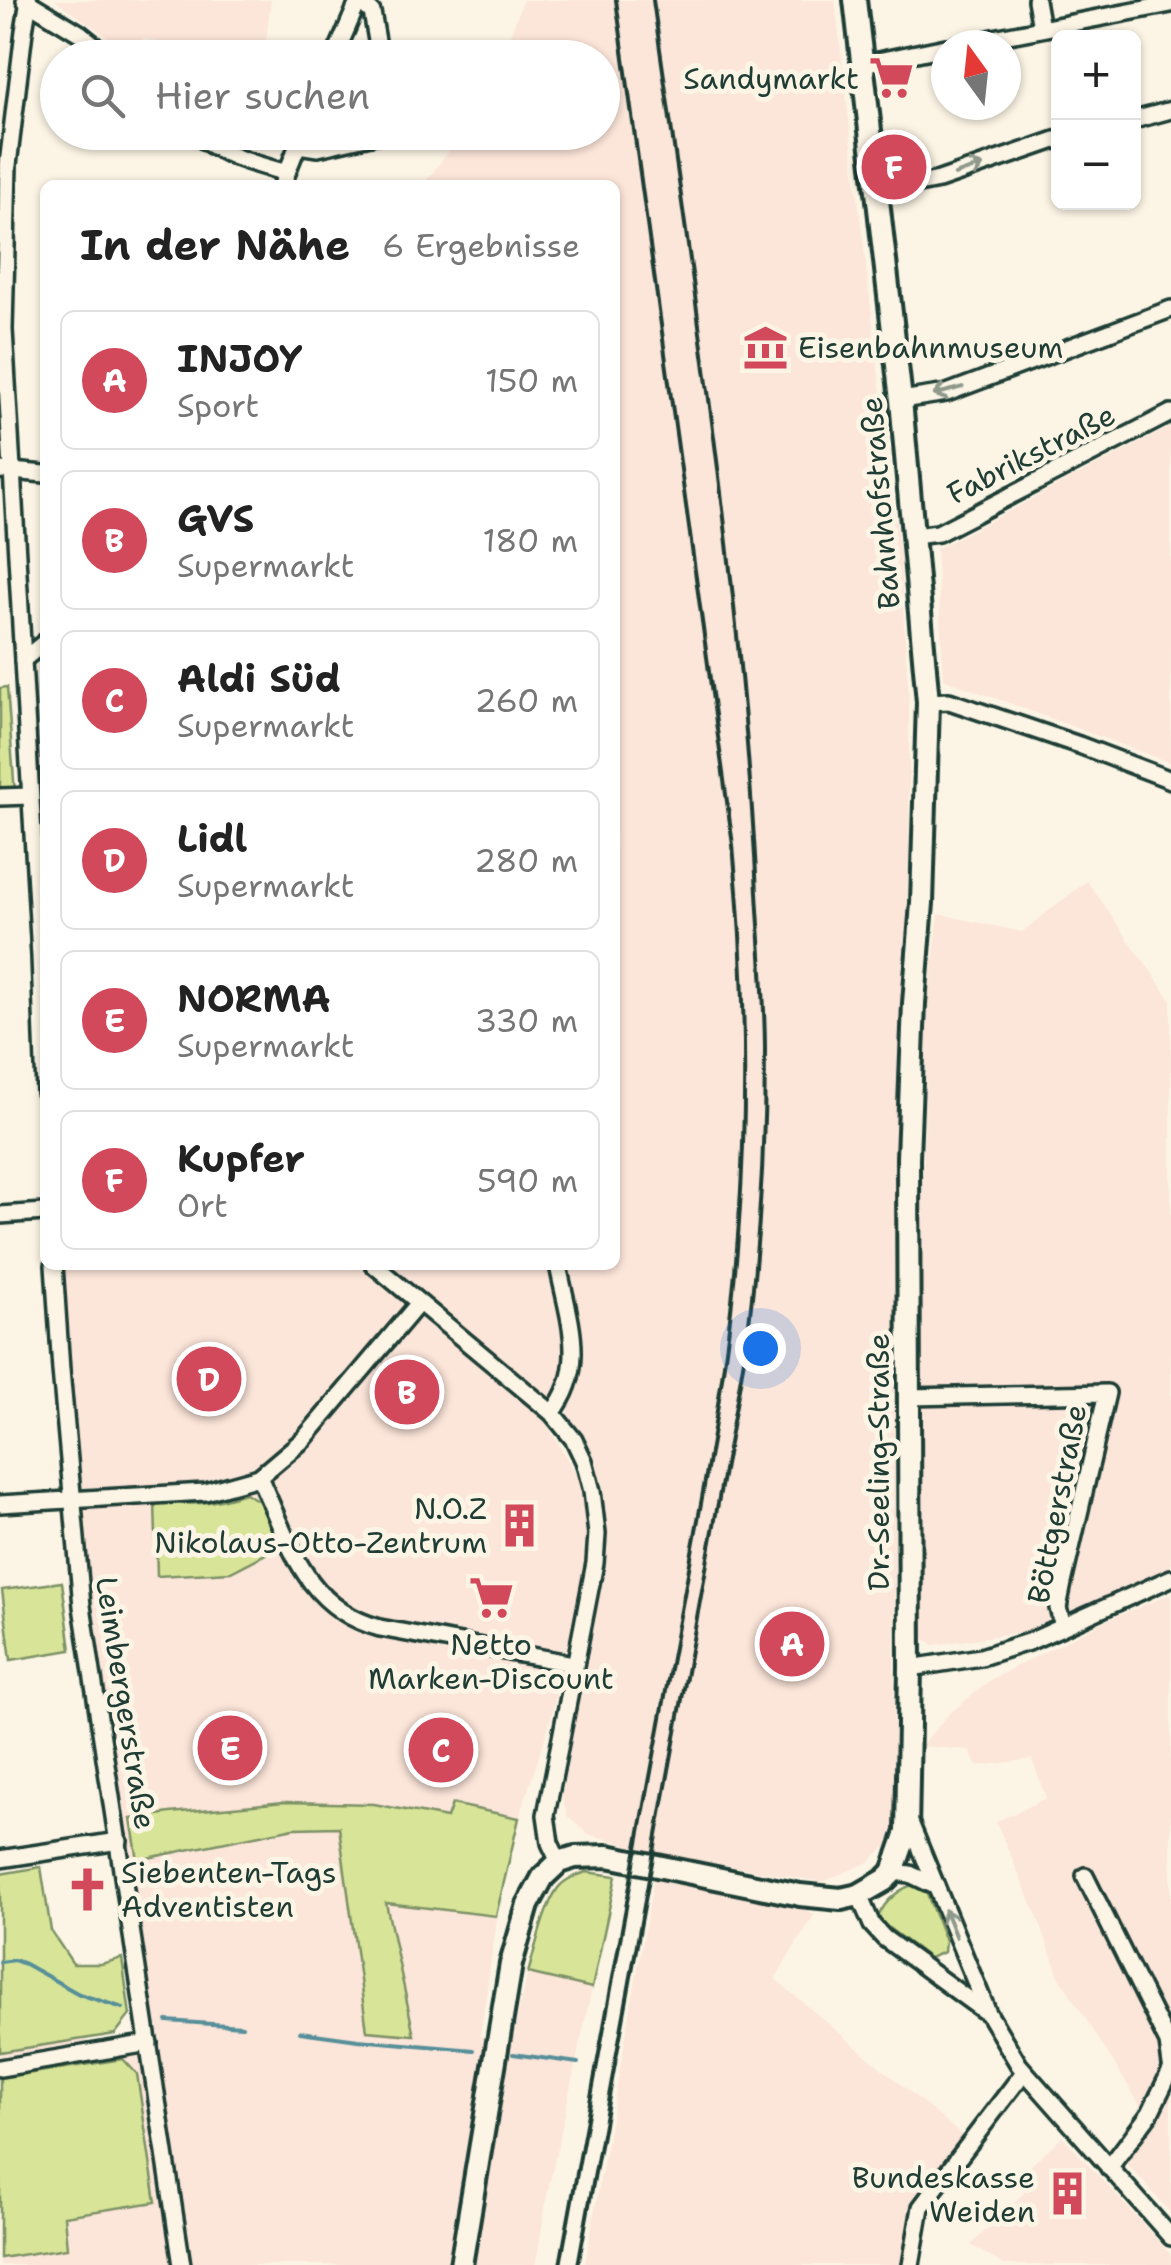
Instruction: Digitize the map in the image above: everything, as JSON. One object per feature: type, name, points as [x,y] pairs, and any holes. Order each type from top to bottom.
[{"type":"main road","name":"Bahnhofstraße","points":[[855,0],[901,400],[928,702]]},
{"type":"main road","name":"Dr.-Seeling-Straße","points":[[893,1872],[904,1843],[907,1817],[908,1166],[928,702]]},
{"type":"main road","points":[[461,2265],[511,1964],[528,1905],[544,1877],[559,1862],[575,1857],[608,1856],[823,1899],[858,1895],[893,1872]]},
{"type":"street","points":[[341,40],[358,0],[372,12],[377,40]]},
{"type":"street","points":[[1036,0],[1040,28]]},
{"type":"street","points":[[40,970],[23,660],[6,470],[4,288],[8,165],[28,1],[88,40]]},
{"type":"street","points":[[1021,32],[1171,4]]},
{"type":"street","points":[[862,64],[931,50]]},
{"type":"street","points":[[1141,118],[1171,110]]},
{"type":"street","points":[[878,192],[939,180],[1051,142]]},
{"type":"street","points":[[220,150],[285,179],[296,150]]},
{"type":"street","points":[[901,400],[947,393],[1171,310]]},
{"type":"street","name":"Fabrikstraße","points":[[914,536],[938,533],[1171,414]]},
{"type":"street","points":[[6,470],[40,473]]},
{"type":"street","points":[[23,660],[40,646]]},
{"type":"street","points":[[928,702],[949,700],[1171,780]]},
{"type":"street","points":[[0,798],[30,796]]},
{"type":"street","points":[[0,1215],[40,1212]]},
{"type":"street","name":"Leimbergerstraße","points":[[54,1270],[89,1656],[182,2265]]},
{"type":"street","points":[[380,1270],[552,1413],[574,1440],[584,1461],[596,1511],[595,1562],[546,1814],[550,1842],[559,1862]]},
{"type":"street","points":[[552,1413],[563,1400],[575,1359],[559,1270]]},
{"type":"street","points":[[0,1504],[205,1492],[259,1477],[304,1439],[418,1304]]},
{"type":"street","name":"Böttgerstraße","points":[[908,1397],[1107,1393],[1060,1596],[1062,1626]]},
{"type":"street","points":[[259,1477],[306,1575],[322,1596],[346,1616],[380,1628],[574,1664]]},
{"type":"street","points":[[910,1668],[981,1657],[1030,1641],[1171,1578]]},
{"type":"street","points":[[907,1817],[988,2014],[1024,2072],[1171,2237]]},
{"type":"street","points":[[0,1859],[119,1841]]},
{"type":"street","points":[[893,1872],[910,1874],[935,1886]]},
{"type":"street","points":[[1085,1876],[1168,2043],[1171,2067],[1150,2112],[1109,2168]]},
{"type":"street","points":[[858,1895],[872,1925],[884,1938],[988,2014]]},
{"type":"street","points":[[0,2068],[149,2043]]},
{"type":"street","points":[[911,2265],[921,2207],[1024,2072]]},
{"type":"shaded area","points":[[55,0],[271,0],[266,40],[112,40]]},
{"type":"shaded area","points":[[523,0],[835,0],[900,557],[909,703],[909,850],[897,1145],[894,1839],[869,1862],[822,1882],[662,1854],[588,1834],[568,1817],[562,1797],[603,1543],[586,1451],[567,1415],[583,1363],[565,1270],[620,1270],[620,180],[427,180],[450,150],[620,150],[620,40],[508,40]]},
{"type":"shaded area","points":[[1171,427],[1171,763],[944,679],[936,549]]},
{"type":"shaded area","points":[[1087,881],[1171,1000],[1171,1575],[1034,1630],[934,1645],[919,1635],[921,1249],[928,1003],[939,914],[1022,932]]},
{"type":"shaded area","points":[[54,1270],[553,1270],[568,1346],[567,1371],[559,1392],[540,1413],[584,1493],[587,1564],[549,1725],[501,1891],[480,2036],[511,2043],[528,1973],[592,1988],[547,2195],[536,2265],[0,2265],[0,2052],[86,2038],[88,2053],[148,2043],[94,1688]]},
{"type":"shaded area","points":[[1171,1594],[1171,2213],[1122,2158],[1156,2112],[1142,2108],[1059,1976],[996,1822],[1046,1798],[1032,1759],[977,1766],[969,1750],[921,1746],[949,1714],[992,1679],[1105,1621]]},
{"type":"shaded area","points":[[655,1873],[798,1904],[814,1915],[775,1979],[966,2139],[917,2195],[903,2265],[585,2265]]},
{"type":"shaded area","points":[[1062,2136],[1171,2255],[1171,2265],[1004,2265],[971,2245],[1024,2193],[1018,2178]]},
{"type":"green space","points":[[7,687],[15,794],[0,795],[0,688]]},
{"type":"green space","points":[[245,1493],[259,1501],[281,1546],[231,1572],[157,1576],[155,1501],[200,1503]]},
{"type":"green space","points":[[62,1582],[71,1650],[11,1660],[2,1590]]},
{"type":"green space","points":[[284,1802],[374,1804],[447,1818],[452,1804],[519,1818],[496,1916],[386,1903],[414,2035],[367,2031],[339,1827],[294,1828],[138,1860],[131,1819]]},
{"type":"green space","points":[[41,1867],[51,1931],[73,1964],[101,1964],[122,1958],[130,2015],[115,2034],[0,2052],[0,1874]]},
{"type":"green space","points":[[586,1872],[616,1876],[592,1988],[528,1973],[553,1896],[564,1882]]},
{"type":"green space","points":[[919,1883],[925,1889],[945,1941],[944,1952],[929,1958],[878,1917],[895,1895]]},
{"type":"green space","points":[[123,2059],[137,2074],[156,2202],[64,2216],[67,2248],[0,2258],[0,2078]]},
{"type":"waterway","points":[[0,1962],[14,1960],[25,1964],[79,1994],[123,2008]]},
{"type":"waterway","points":[[167,2021],[242,2026]]},
{"type":"waterway","points":[[300,2032],[474,2050]]},
{"type":"waterway","points":[[513,2054],[578,2063]]},
{"type":"railway","points":[[560,2265],[719,1397],[734,1280],[744,1128],[743,986],[733,845],[616,0]]},
{"type":"railway","points":[[578,2265],[743,1362],[756,1255],[764,1119],[763,992],[750,781],[729,557],[653,0]]},
{"type":"place","name":"Sandymarkt","points":[[892,78]]},
{"type":"place","name":"Kupfer","points":[[894,167]]},
{"type":"place","name":"Eisenbahnmuseum","points":[[765,347]]},
{"type":"place","name":"Lidl","points":[[209,1379]]},
{"type":"place","name":"GVS","points":[[407,1392]]},
{"type":"place","name":"N.O.Z Nikolaus-Otto-Zentrum","points":[[520,1525]]},
{"type":"place","name":"Netto Marken-Discount","points":[[491,1597]]},
{"type":"place","name":"INJOY","points":[[792,1644]]},
{"type":"place","name":"NORMA","points":[[230,1748]]},
{"type":"place","name":"Aldi Süd","points":[[441,1750]]},
{"type":"place","name":"Siebenten-Tags Adventisten","points":[[88,1889]]},
{"type":"place","name":"Bundeskasse Weiden","points":[[1068,2194]]}]
